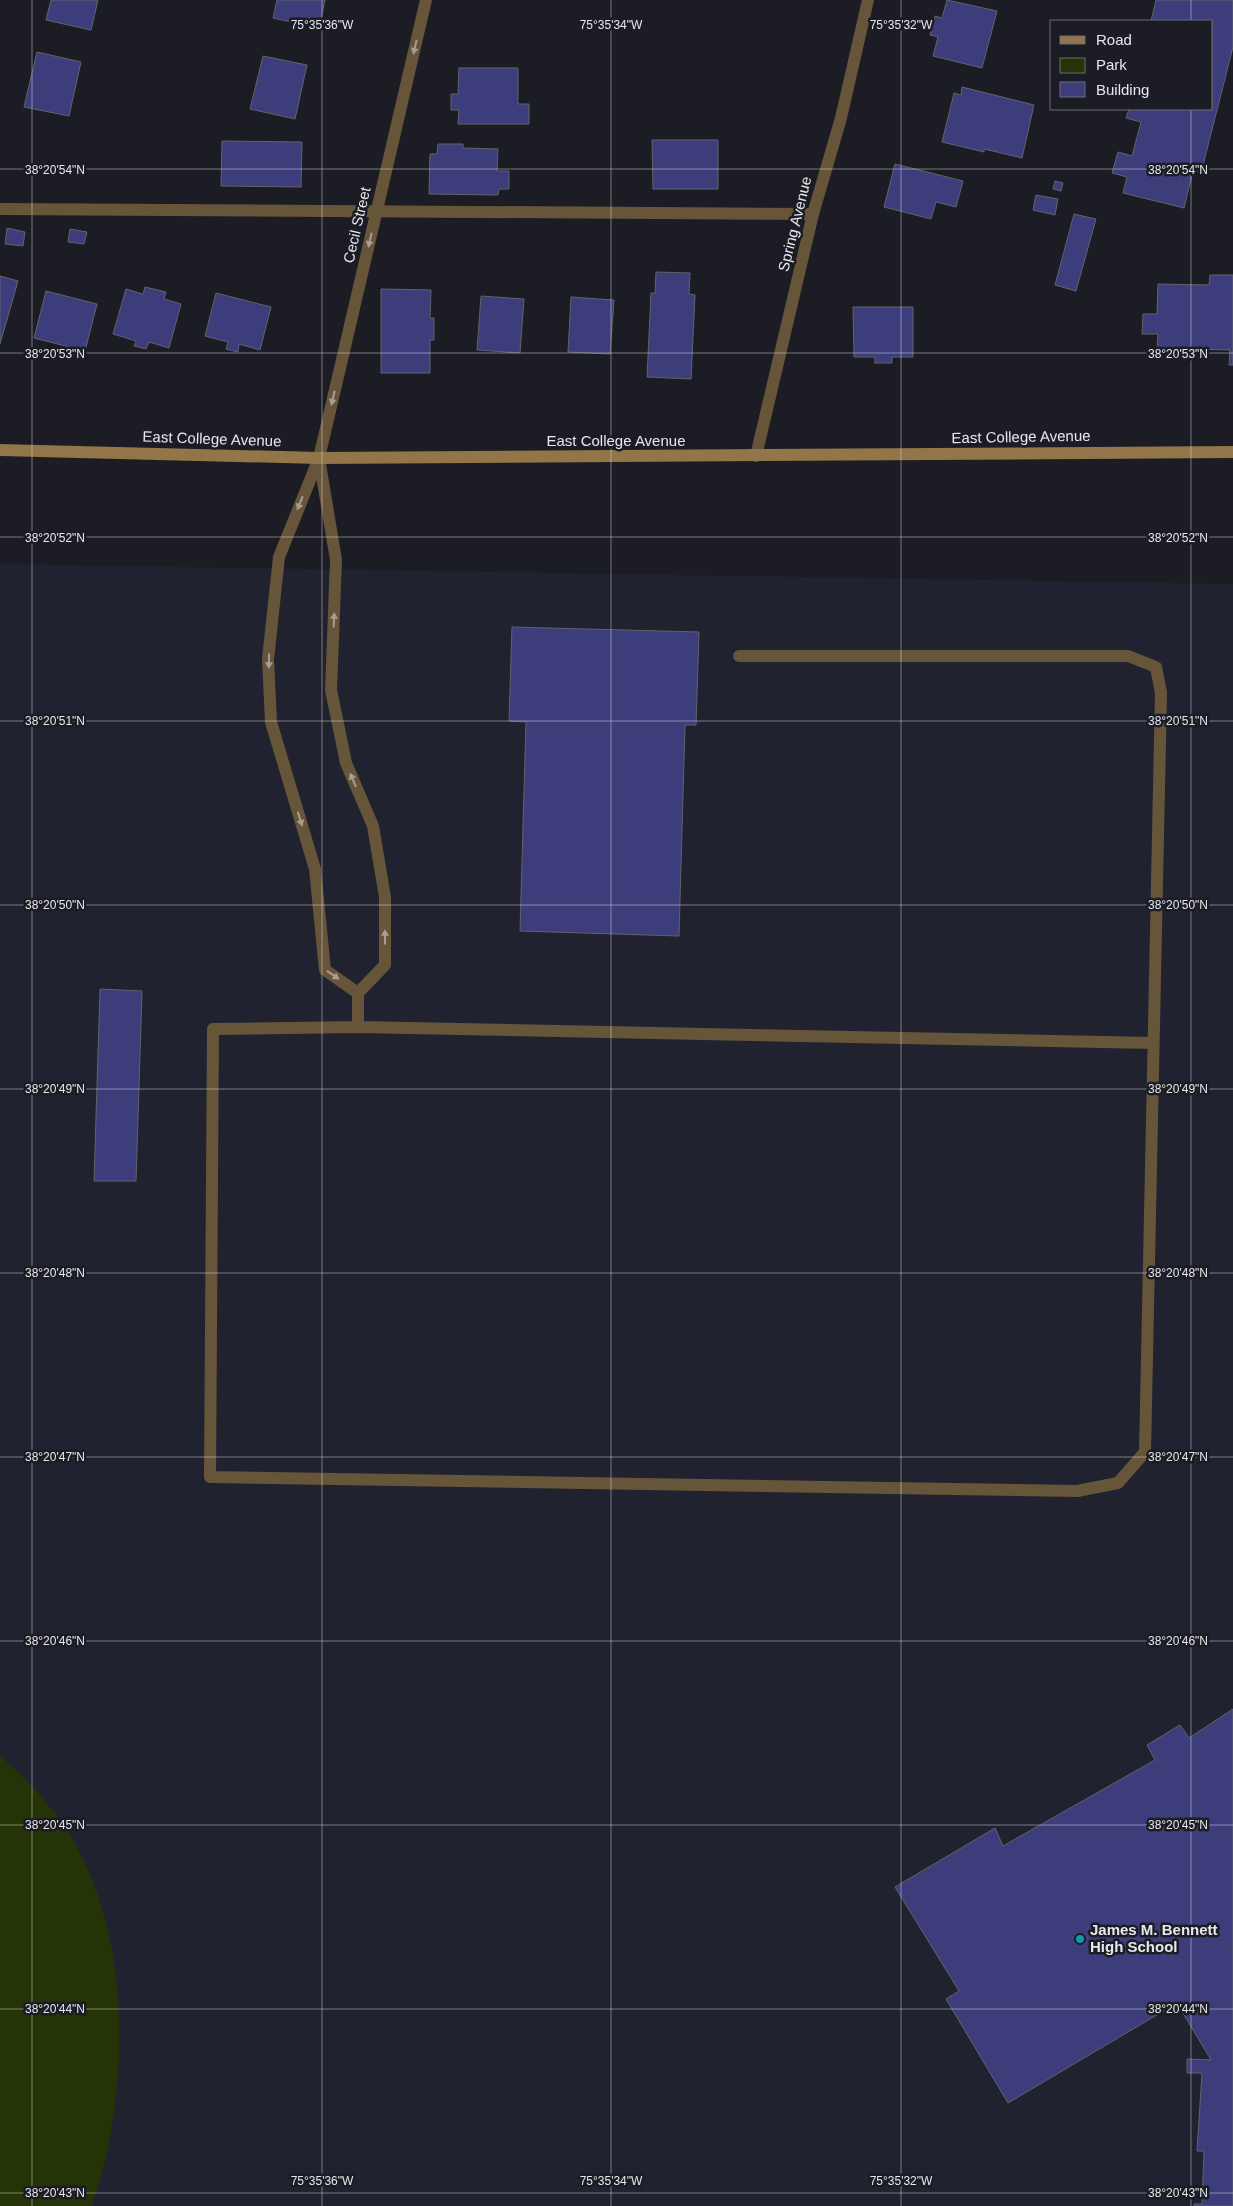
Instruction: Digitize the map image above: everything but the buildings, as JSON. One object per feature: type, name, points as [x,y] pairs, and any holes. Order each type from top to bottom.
[{"type":"main road","name":"East College Avenue","points":[[0,450],[319,458],[1233,452]]},
{"type":"street","name":"Cecil Street","points":[[319,458],[426,0]]},
{"type":"street","name":"Spring Avenue","points":[[756,456],[813,214],[841,118],[868,0]]},
{"type":"street","points":[[0,209],[813,214]]},
{"type":"street","points":[[319,458],[279,557],[268,659],[271,722],[316,870],[325,970],[358,993]]},
{"type":"street","points":[[319,458],[336,560],[331,690],[346,764],[373,826],[385,897],[385,966],[358,993],[358,1027]]},
{"type":"street","points":[[739,656],[1128,656],[1156,667],[1161,693],[1145,1452],[1118,1483],[1078,1491],[210,1477],[213,1029],[358,1027],[1153,1043]]},
{"type":"shaded area","points":[[0,564],[1233,584],[1233,2206],[0,2206]]},
{"type":"green space","points":[[0,1756],[38,1793],[70,1835],[88,1870],[102,1908],[111,1947],[117,1987],[118,2069],[108,2148],[92,2206],[0,2206]]},
{"type":"place","name":"James M. Bennett High School","points":[[1080,1939]]}]
